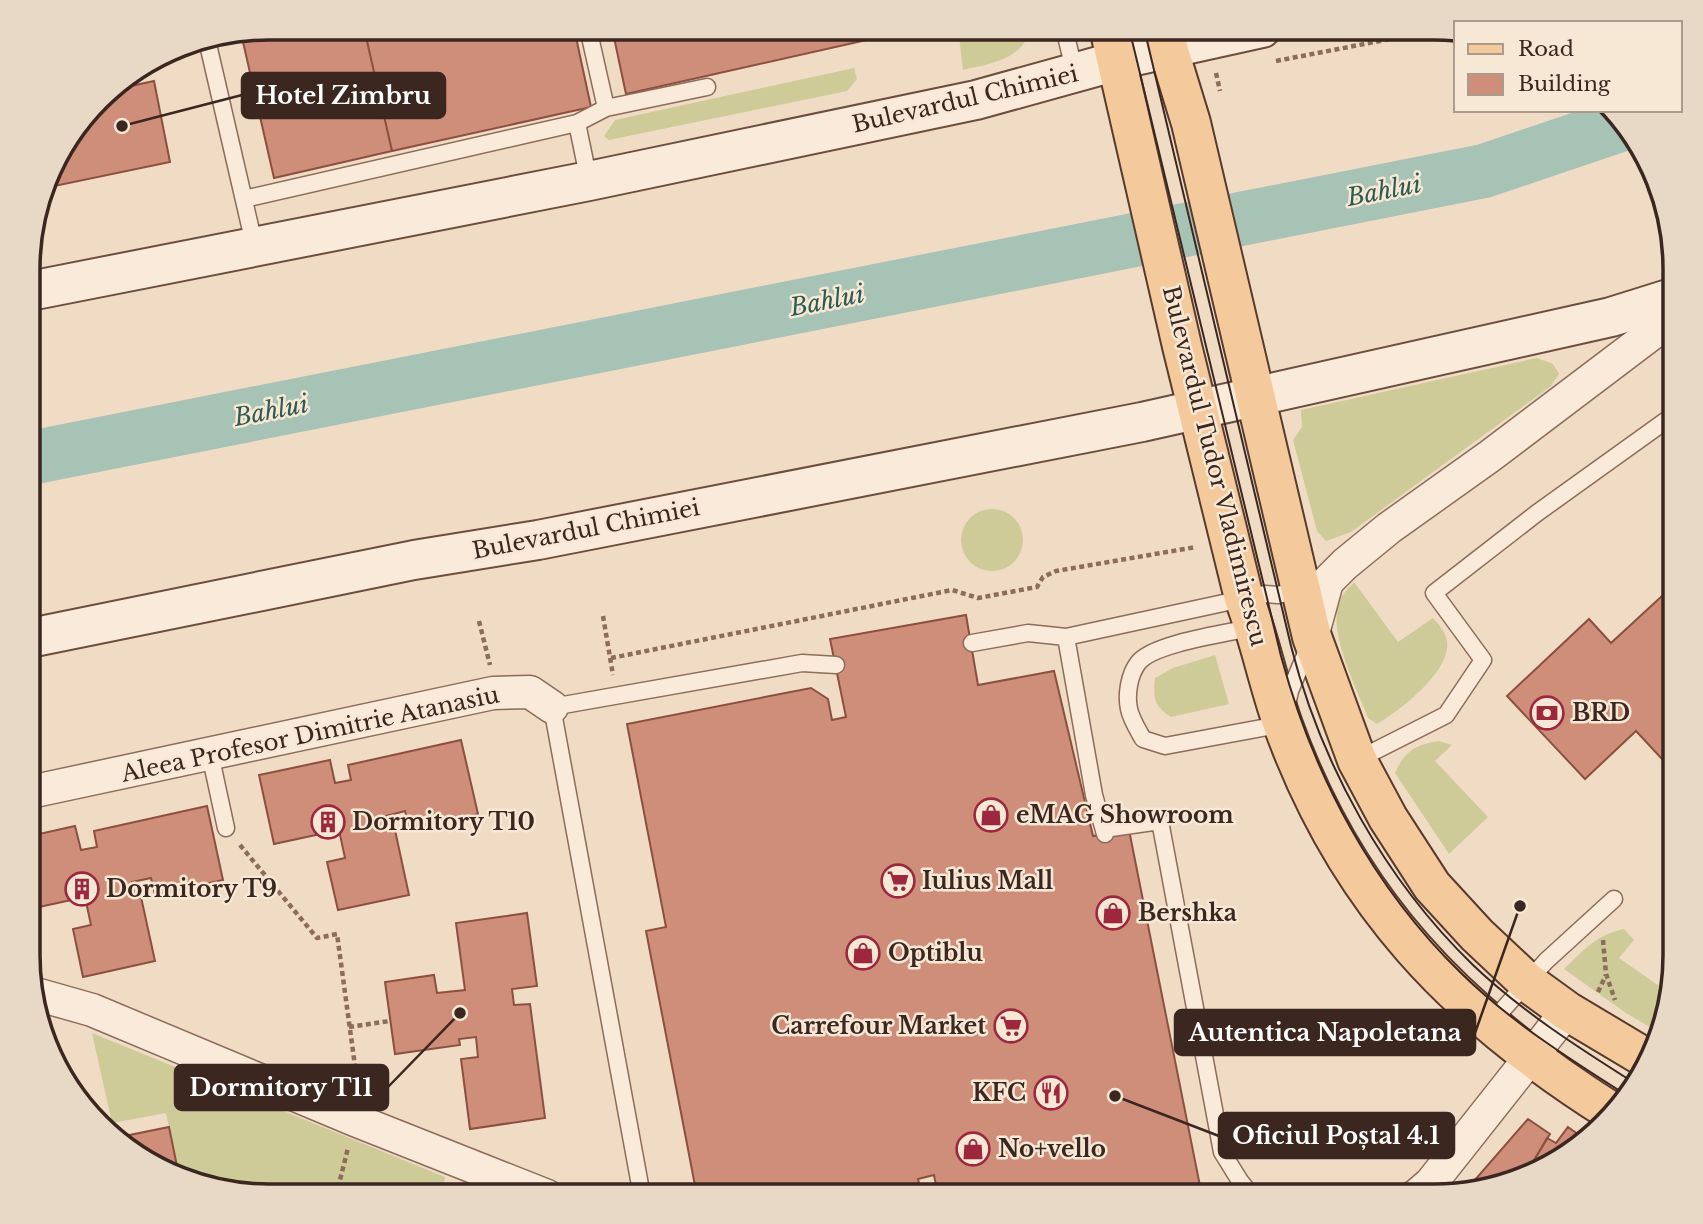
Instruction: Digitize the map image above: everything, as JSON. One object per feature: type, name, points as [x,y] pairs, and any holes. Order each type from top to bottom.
[{"type":"main road","name":"Bulevardul Chimiei","points":[[40,289],[589,181],[976,100],[1075,73],[1113,45],[1142,41]]},
{"type":"main road","points":[[1165,41],[1191,122],[1312,637],[1357,760],[1388,818],[1432,886],[1477,935],[1527,982],[1581,1006],[1640,1053]]},
{"type":"main road","name":"Bulevardul Chimiei","points":[[1208,41],[1266,45]]},
{"type":"main road","name":"Bulevardul Tudor Vladimirescu","points":[[1113,45],[1182,346],[1250,612],[1283,724],[1330,830],[1387,920],[1459,997],[1530,1058],[1604,1107]]},
{"type":"main road","name":"Bulevardul Chimiei","points":[[41,636],[414,560],[552,537],[1142,422],[1611,317],[1662,302]]},
{"type":"street","points":[[1312,637],[1327,582],[1345,564],[1389,528],[1490,456],[1662,326]]},
{"type":"street","name":"Aleea Profesor Dimitrie Atanasiu","points":[[41,790],[494,693],[530,692],[552,707]]},
{"type":"street","points":[[45,997],[92,1010],[515,1183]]},
{"type":"street","points":[[1429,1184],[1530,1058],[1581,1006]]},
{"type":"lane","points":[[591,41],[606,108]]},
{"type":"lane","points":[[1068,41],[1075,73]]},
{"type":"lane","points":[[209,48],[255,248]]},
{"type":"lane","points":[[244,199],[577,123],[606,108],[707,88]]},
{"type":"lane","points":[[577,123],[589,181]]},
{"type":"lane","points":[[1357,760],[1446,715],[1483,660],[1434,593],[1537,513],[1662,423]]},
{"type":"lane","points":[[1301,589],[1278,595],[1265,594],[1250,612],[1152,652],[1138,662],[1128,687],[1129,710],[1143,738],[1165,746],[1283,724],[1290,691],[1312,637]]},
{"type":"lane","points":[[972,643],[1028,633],[1066,636],[1250,612]]},
{"type":"lane","points":[[1066,636],[1094,795],[1105,831],[1160,821],[1222,1152],[1242,1184]]},
{"type":"lane","points":[[640,1183],[552,707],[802,663],[836,665]]},
{"type":"lane","points":[[210,754],[226,828]]},
{"type":"lane","points":[[1490,1025],[1546,961],[1614,899]]},
{"type":"path","points":[[1266,45],[1311,41]]},
{"type":"path","points":[[1216,73],[1230,70]]},
{"type":"path","points":[[603,616],[610,656],[952,590],[978,598],[1037,587],[1044,577],[1056,571],[1199,547]]},
{"type":"path","points":[[479,621],[491,667]]},
{"type":"path","points":[[226,828],[317,937],[337,934],[359,1099],[339,1183]]},
{"type":"path","points":[[1581,1006],[1606,974]]},
{"type":"path","points":[[349,1027],[390,1021]]},
{"type":"shaded area","points":[[960,41],[1025,41],[1013,54],[1004,59],[963,70]]},
{"type":"shaded area","points":[[854,68],[857,79],[847,91],[609,140],[604,136],[615,120]]},
{"type":"shaded area","points":[[1537,358],[1553,364],[1559,374],[1551,386],[1351,532],[1326,541],[1317,531],[1293,440],[1302,427],[1301,410]]},
{"type":"shaded area","points":[[992,509],[1014,518],[1023,540],[1014,562],[992,571],[970,562],[961,540],[970,518]]},
{"type":"shaded area","points":[[1354,582],[1398,642],[1433,618],[1444,632],[1447,642],[1446,653],[1433,677],[1410,700],[1377,724],[1368,718],[1345,659],[1337,627],[1340,600]]},
{"type":"shaded area","points":[[1215,655],[1229,704],[1171,717],[1161,709],[1155,697],[1155,678],[1173,668]]},
{"type":"shaded area","points":[[1439,741],[1452,745],[1435,761],[1488,817],[1449,854],[1395,773],[1412,750]]},
{"type":"shaded area","points":[[1624,929],[1634,940],[1619,958],[1660,987],[1651,1028],[1564,969],[1598,939]]},
{"type":"shaded area","points":[[92,1033],[445,1177],[444,1183],[254,1183],[224,1179],[195,1172],[176,1164],[166,1113],[114,1123]]},
{"type":"building","points":[[367,41],[392,151],[274,178],[243,42]]},
{"type":"building","points":[[367,41],[577,41],[591,107],[392,151]]},
{"type":"building","points":[[615,41],[862,41],[626,94]]},
{"type":"building","points":[[154,81],[170,162],[56,186],[64,168],[88,130],[107,107],[133,85]]},
{"type":"building","points":[[1662,596],[1662,759],[1636,731],[1585,779],[1507,696],[1589,619],[1611,643]]},
{"type":"building","name":"Iulius Mall","points":[[966,615],[978,685],[1054,671],[1093,836],[1129,830],[1200,1184],[936,1184],[934,1175],[918,1179],[919,1184],[695,1183],[646,931],[666,927],[627,724],[811,688],[828,699],[832,720],[846,717],[830,639]]},
{"type":"building","name":"Dormitory T10","points":[[461,740],[478,814],[409,829],[405,811],[386,816],[390,832],[395,830],[409,895],[338,910],[327,862],[345,858],[339,830],[274,844],[259,775],[330,760],[335,783],[351,780],[348,765]]},
{"type":"building","name":"Dormitory T9","points":[[207,806],[223,880],[155,895],[151,878],[132,882],[135,898],[141,897],[155,961],[83,977],[73,929],[91,925],[85,897],[41,907],[41,834],[75,826],[81,850],[97,847],[94,831]]},
{"type":"building","points":[[527,913],[537,986],[512,989],[514,1005],[530,1004],[545,1118],[470,1129],[461,1059],[478,1057],[476,1037],[459,1039],[460,1045],[395,1054],[385,982],[434,975],[437,993],[465,990],[456,923]]},
{"type":"building","points":[[1528,1119],[1550,1134],[1534,1160],[1508,1172],[1475,1180]]},
{"type":"building","points":[[169,1127],[177,1164],[142,1145],[129,1135]]},
{"type":"building","points":[[1568,1127],[1577,1133],[1534,1161],[1547,1138],[1556,1143]]},
{"type":"waterway","name":"Bahlui","points":[[40,456],[1484,171],[1613,127]]},
{"type":"tram line","points":[[1132,41],[1281,656],[1310,744],[1329,786],[1374,867],[1430,941],[1481,992],[1521,1024],[1618,1090]]},
{"type":"tram line","points":[[1147,41],[1291,646],[1320,734],[1339,776],[1360,818],[1385,858],[1441,932],[1491,982],[1572,1043],[1626,1078]]},
{"type":"place","name":"Hotel Zimbru","points":[[122,126]]},
{"type":"place","name":"BRD","points":[[1547,713]]},
{"type":"place","name":"eMAG Showroom","points":[[991,815]]},
{"type":"place","name":"Dormitory T10","points":[[328,822]]},
{"type":"place","name":"Iulius Mall","points":[[898,881]]},
{"type":"place","name":"Dormitory T9","points":[[82,889]]},
{"type":"place","name":"Autentica Napoletana","points":[[1520,906]]},
{"type":"place","name":"Bershka","points":[[1113,913]]},
{"type":"place","name":"Optiblu","points":[[863,953]]},
{"type":"place","name":"Dormitory T11","points":[[460,1013]]},
{"type":"place","name":"Carrefour Market","points":[[1011,1026]]},
{"type":"place","name":"KFC","points":[[1051,1093]]},
{"type":"place","name":"Oficiul Poștal 4.1","points":[[1115,1096]]},
{"type":"place","name":"No+vello","points":[[973,1149]]}]
